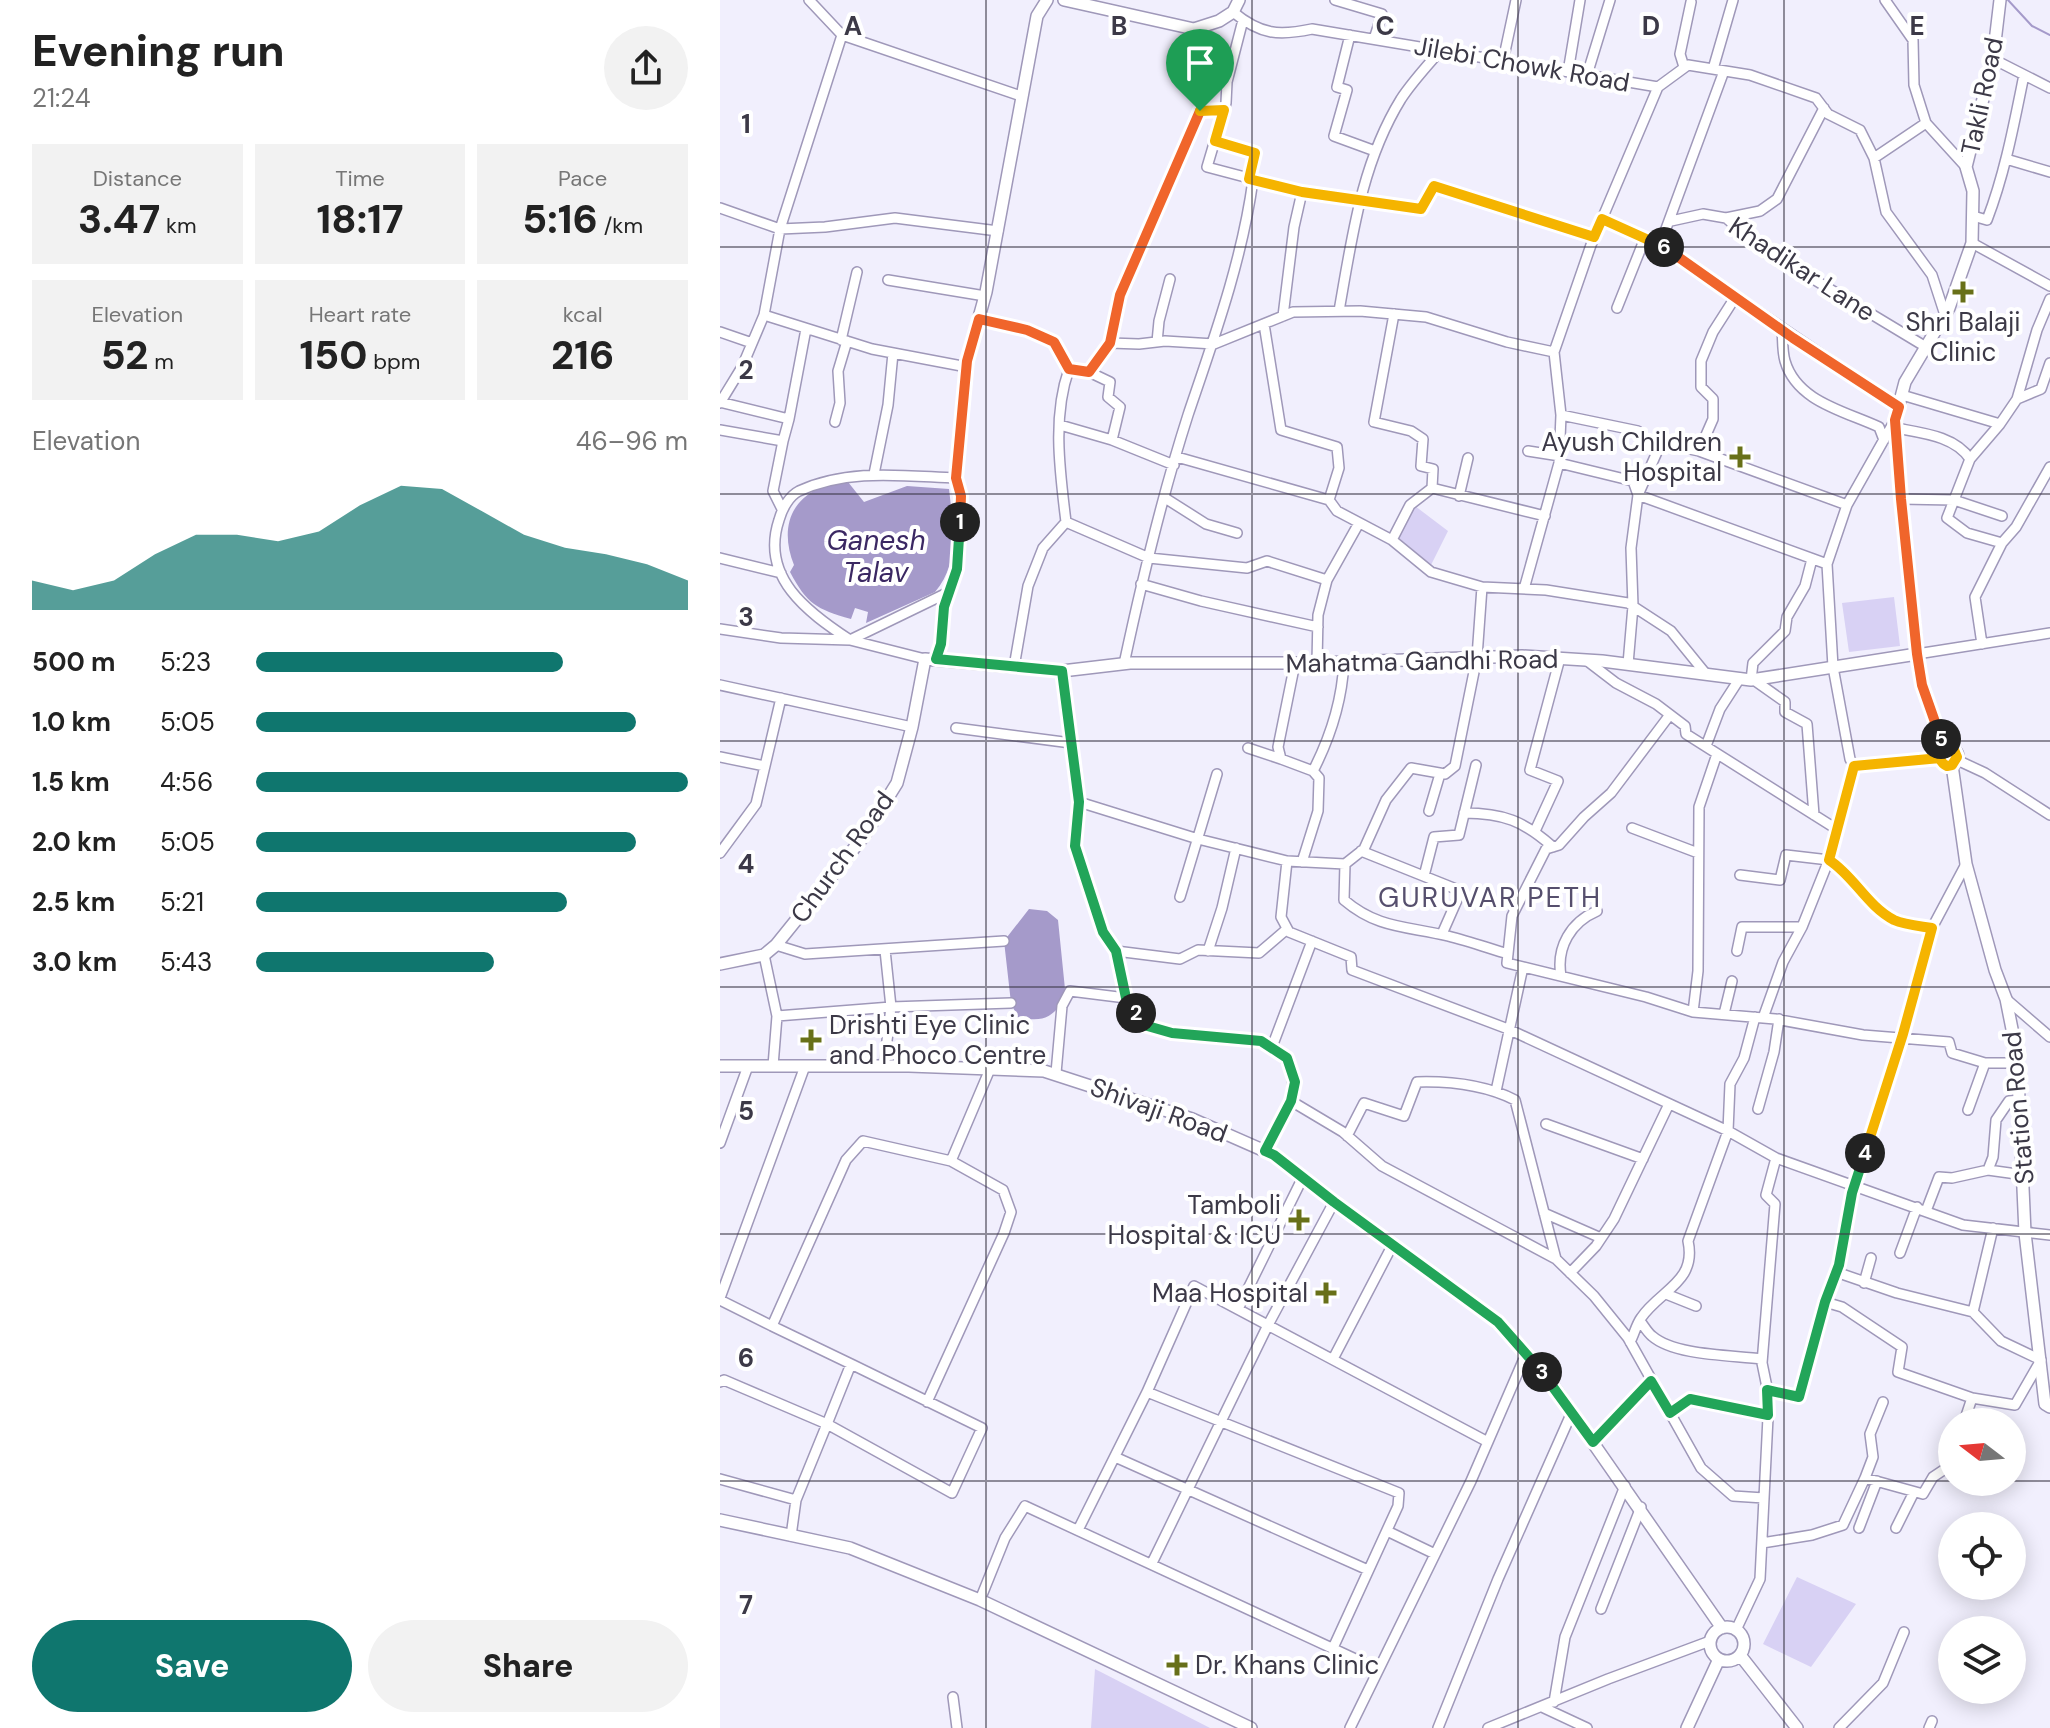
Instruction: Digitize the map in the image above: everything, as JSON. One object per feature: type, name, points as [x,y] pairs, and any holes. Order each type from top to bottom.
[{"type":"main road","points":[[949,592],[957,569],[960,541],[961,496],[956,478],[967,367],[998,231],[1037,16],[1047,0]]},
{"type":"main road","points":[[1064,0],[1194,29],[1238,16],[1239,0]]},
{"type":"main road","name":"Takli Road","points":[[1942,754],[1922,685],[1917,654],[1896,424],[1905,382],[1945,315],[1972,243],[1973,191],[1966,167],[1993,59],[1999,5]]},
{"type":"main road","name":"Church Road","points":[[720,964],[764,955],[776,945],[864,836],[897,783],[931,659],[941,644],[944,607],[949,592]]},
{"type":"main road","name":"Mahatma Gandhi Road","points":[[931,659],[1062,671],[1124,664],[1560,658],[1748,680],[1917,654]]},
{"type":"main road","points":[[1942,754],[1944,764],[1954,763]]},
{"type":"main road","name":"Station Road","points":[[1954,763],[1966,864],[2006,999],[2018,1063],[2025,1233],[2046,1380],[2045,1404],[2050,1407]]},
{"type":"main road","name":"Shivaji Road","points":[[720,1066],[884,1066],[1056,1073],[1192,1119],[1265,1151],[1498,1322],[1552,1384],[1641,1507],[1722,1628]]},
{"type":"main road","points":[[720,1520],[850,1548],[980,1600],[1251,1728]]},
{"type":"main road","points":[[1722,1628],[1736,1630],[1743,1641],[1740,1655],[1733,1661],[1719,1659],[1711,1650],[1710,1641],[1714,1633],[1722,1628]]},
{"type":"main road","points":[[1740,1655],[1797,1728]]},
{"type":"main road","points":[[1687,1728],[1719,1659]]},
{"type":"street","points":[[809,0],[842,35],[1021,96]]},
{"type":"street","points":[[1335,0],[1382,14],[1374,39]]},
{"type":"street","points":[[1503,61],[1516,0]]},
{"type":"street","points":[[1568,72],[1580,0]]},
{"type":"street","points":[[1587,75],[1610,0]]},
{"type":"street","points":[[1660,245],[1671,221],[1718,70],[1733,0]]},
{"type":"street","points":[[1885,0],[1913,40],[1914,85],[1926,123],[1966,167]]},
{"type":"street","points":[[1691,2],[1680,54],[1684,67],[1688,65],[1750,75],[1816,98],[1828,114],[1860,130],[1874,158],[1886,212],[1932,275],[1945,315]]},
{"type":"street","points":[[1238,16],[1224,110],[1207,167],[1302,192],[1421,209],[1434,186],[1594,237]]},
{"type":"street","name":"Jilebi Chowk Road","points":[[1238,16],[1282,35],[1312,29],[1658,87],[1684,67]]},
{"type":"street","points":[[789,419],[720,403],[742,367],[764,315],[780,229],[842,35]]},
{"type":"street","points":[[1350,35],[1337,87],[1347,90],[1334,136],[1375,151]]},
{"type":"street","points":[[1339,311],[1359,202],[1375,151],[1402,97],[1440,51]]},
{"type":"street","points":[[1993,59],[2050,88]]},
{"type":"street","points":[[1973,216],[1987,220],[2006,159],[2024,75]]},
{"type":"street","points":[[1524,589],[1560,460],[1561,415],[1554,352],[1594,237],[1658,87]]},
{"type":"street","points":[[1726,218],[1760,211],[1777,199],[1824,108]]},
{"type":"street","points":[[1089,372],[1110,343],[1120,295],[1200,111],[1224,110]]},
{"type":"street","points":[[1874,158],[1926,123]]},
{"type":"street","points":[[1124,664],[1141,584],[1214,344],[1248,216],[1255,153],[1215,141]]},
{"type":"street","points":[[2006,159],[2050,172]]},
{"type":"street","points":[[1283,316],[1294,227],[1302,192]]},
{"type":"street","points":[[720,208],[780,229],[895,218],[998,231]]},
{"type":"street","name":"Khadikar Lane","points":[[1671,221],[1703,214],[1726,218],[1760,247],[1926,347]]},
{"type":"street","points":[[1602,219],[1660,245],[1782,329],[1900,401],[2000,424]]},
{"type":"street","points":[[1617,308],[1645,238]]},
{"type":"street","points":[[1972,243],[2050,286]]},
{"type":"street","points":[[835,422],[840,403],[838,371],[857,272]]},
{"type":"street","points":[[1157,342],[1170,279]]},
{"type":"street","points":[[888,280],[985,296]]},
{"type":"street","points":[[1699,451],[1713,419],[1713,399],[1701,387],[1701,361],[1713,332],[1736,296]]},
{"type":"street","points":[[2002,543],[1967,533],[1947,518],[1970,459],[2017,399],[2037,330],[2050,299]]},
{"type":"street","points":[[1110,343],[1214,344],[1293,312],[1339,311],[1426,317],[1507,342],[1554,352]]},
{"type":"street","points":[[1392,540],[1410,505],[1432,488],[1433,469],[1421,466],[1423,439],[1411,431],[1374,422],[1394,314]]},
{"type":"street","points":[[764,315],[893,353],[967,367]]},
{"type":"street","points":[[979,319],[1027,330],[1054,342],[1069,369],[1062,390],[1059,451],[1066,522],[1043,548],[1028,586],[1014,667]]},
{"type":"street","points":[[1264,324],[1281,430],[1337,447],[1339,468],[1329,500]]},
{"type":"street","points":[[782,509],[773,491],[806,329]]},
{"type":"street","points":[[1782,329],[1785,361],[1798,386],[1817,400],[1879,427],[1884,440]]},
{"type":"street","points":[[720,332],[752,343]]},
{"type":"street","points":[[874,474],[888,405],[893,353]]},
{"type":"street","points":[[2017,399],[2046,391],[2050,363]]},
{"type":"street","points":[[1069,369],[1089,372],[1110,382],[1108,397],[1120,407],[1112,440]]},
{"type":"street","points":[[1561,415],[1638,431]]},
{"type":"street","points":[[1630,1342],[1640,1321],[1683,1275],[1692,1257],[1688,1241],[1728,1131],[1730,1084],[1744,1058],[1783,962],[1802,927],[1838,830],[1854,766],[1850,759],[1833,667],[1827,564],[1847,505],[1896,424],[1962,447],[1970,459]]},
{"type":"street","points":[[1060,425],[1176,461],[1329,500],[1337,511],[1392,540],[1431,572],[1482,587],[1524,589],[1633,606],[1671,631],[1706,674]]},
{"type":"street","points":[[720,430],[783,441]]},
{"type":"street","points":[[1628,664],[1633,606],[1631,548],[1638,495],[1661,443],[1699,451],[1847,505]]},
{"type":"street","points":[[1528,451],[1633,481],[1638,495]]},
{"type":"street","points":[[1459,496],[1468,458]]},
{"type":"street","points":[[1982,644],[1975,597],[2002,543],[2016,527],[2050,467]]},
{"type":"street","points":[[850,640],[815,618],[793,595],[781,573],[775,560],[773,538],[782,509],[796,492],[831,479],[874,474],[956,478]]},
{"type":"street","points":[[1432,488],[1545,516]]},
{"type":"street","points":[[1638,495],[1827,564]]},
{"type":"street","points":[[1165,498],[1206,524],[1237,533]]},
{"type":"street","points":[[1901,499],[1954,500],[2002,516]]},
{"type":"street","points":[[1066,522],[1149,558],[1230,568],[1247,568],[1267,561],[1327,580]]},
{"type":"street","points":[[1317,663],[1318,615],[1327,580],[1359,523]]},
{"type":"street","points":[[720,558],[781,573]]},
{"type":"street","points":[[1706,746],[1720,709],[1748,680],[1753,663],[1785,631],[1787,617],[1805,586],[1812,559]]},
{"type":"street","points":[[1141,584],[1318,627]]},
{"type":"street","points":[[1079,802],[1198,839],[1287,861],[1345,864],[1361,851],[1386,800],[1411,768],[1445,774],[1455,766],[1477,657],[1482,587]]},
{"type":"street","points":[[850,640],[949,592]]},
{"type":"street","points":[[812,639],[831,627]]},
{"type":"street","points":[[720,629],[781,638],[850,640],[931,659]]},
{"type":"street","points":[[1917,654],[2050,633]]},
{"type":"street","points":[[1535,831],[1558,781],[1530,770],[1560,658]]},
{"type":"street","points":[[1586,660],[1616,683],[1656,704],[1685,726],[1686,734],[1838,830]]},
{"type":"street","points":[[1313,771],[1328,741],[1342,687],[1344,662]]},
{"type":"street","points":[[1281,759],[1278,747],[1295,663]]},
{"type":"street","points":[[1062,671],[1079,802],[1075,846],[1103,932],[1116,951],[1126,998],[1144,1025],[1172,1033],[1261,1041],[1287,1058],[1295,1082],[1291,1101],[1265,1151]]},
{"type":"street","points":[[1748,680],[1785,702],[1785,712],[1807,724],[1814,815]]},
{"type":"street","points":[[720,685],[912,727]]},
{"type":"street","points":[[720,853],[756,804],[781,698]]},
{"type":"street","points":[[1669,716],[1611,793],[1559,845],[1546,849],[1512,916],[1507,963],[1693,1012],[1779,1019],[1863,1035],[1949,1042],[1952,1053],[1985,1063],[2018,1063]]},
{"type":"street","points":[[956,728],[1071,743]]},
{"type":"street","points":[[1248,748],[1313,771],[1319,778],[1318,811],[1302,862]]},
{"type":"street","points":[[1693,1012],[1698,971],[1699,807],[1717,754]]},
{"type":"street","points":[[1854,766],[1942,754]]},
{"type":"street","points":[[720,757],[765,766]]},
{"type":"street","points":[[1954,763],[1985,773],[2050,815]]},
{"type":"street","points":[[1424,876],[1434,837],[1459,835],[1476,765]]},
{"type":"street","points":[[1180,897],[1217,774]]},
{"type":"street","points":[[1429,811],[1440,774]]},
{"type":"street","points":[[1464,813],[1505,816],[1535,831],[1553,847]]},
{"type":"street","points":[[1632,828],[1698,853]]},
{"type":"street","points":[[1208,951],[1236,848]]},
{"type":"street","points":[[1361,851],[1461,891],[1442,934]]},
{"type":"street","points":[[1740,875],[1780,880],[1786,855],[1829,860],[1878,909],[1897,922],[1932,928]]},
{"type":"street","points":[[1287,861],[1281,917],[1287,929],[1351,957],[1352,970],[1508,1029],[1728,1131],[1776,1158],[1963,1225],[2050,1235]]},
{"type":"street","points":[[1345,864],[1344,900],[1358,912],[1397,928],[1442,934],[1508,954]]},
{"type":"street","points":[[1767,1390],[1799,1397],[1836,1272],[1855,1184],[1932,928],[1966,864]]},
{"type":"street","points":[[1561,976],[1558,962],[1564,943],[1580,918],[1597,911]]},
{"type":"street","points":[[1737,951],[1742,927],[1802,927]]},
{"type":"street","points":[[1116,951],[1180,959],[1198,950],[1259,953],[1287,929]]},
{"type":"street","points":[[776,945],[805,954],[1004,941]]},
{"type":"street","points":[[1272,1047],[1312,941]]},
{"type":"street","points":[[884,1066],[891,1007],[885,950]]},
{"type":"street","points":[[764,955],[777,1016],[773,1066]]},
{"type":"street","points":[[1496,1091],[1523,967]]},
{"type":"street","points":[[1724,1014],[1732,981]]},
{"type":"street","points":[[1056,1073],[1062,1006],[1070,991],[1126,998]]},
{"type":"street","points":[[2006,999],[2050,1037]]},
{"type":"street","points":[[777,1016],[891,1007],[1011,1003]]},
{"type":"street","points":[[1758,1109],[1774,1052],[1779,1019]]},
{"type":"street","points":[[1968,1110],[1985,1063]]},
{"type":"street","points":[[720,1143],[748,1066]]},
{"type":"street","points":[[720,1382],[724,1380],[827,1424],[952,1493],[982,1428],[720,1299],[805,1066]]},
{"type":"street","points":[[951,1161],[990,1069]]},
{"type":"street","points":[[1347,1136],[1364,1103],[1404,1116],[1417,1082],[1443,1082],[1496,1091],[1515,1100],[1556,1259]]},
{"type":"street","points":[[1988,1170],[1993,1157],[1996,1120],[2009,1101],[2020,1100]]},
{"type":"street","points":[[1291,1101],[1347,1136],[1382,1166],[1556,1259],[1594,1296],[1630,1342],[1701,1468],[1733,1496],[1764,1498]]},
{"type":"street","points":[[1570,1273],[1614,1219],[1669,1104]]},
{"type":"street","points":[[1546,1124],[1643,1159]]},
{"type":"street","points":[[772,1326],[846,1160],[863,1141],[951,1161],[1003,1190],[1011,1212],[927,1402]]},
{"type":"street","points":[[1736,1630],[1760,1579],[1768,1415],[1762,1359],[1775,1204],[1766,1195],[1776,1158]]},
{"type":"street","points":[[1900,1253],[1939,1177],[1952,1178],[1988,1170],[2024,1175]]},
{"type":"street","points":[[1238,1309],[1303,1177]]},
{"type":"street","points":[[1152,1563],[1268,1325],[1334,1202]]},
{"type":"street","points":[[1544,1213],[1601,1238]]},
{"type":"street","points":[[1973,1312],[1993,1228]]},
{"type":"street","points":[[1333,1359],[1393,1244]]},
{"type":"street","points":[[1864,1283],[1871,1258]]},
{"type":"street","points":[[1825,1302],[1842,1307],[1902,1347],[1898,1372],[1972,1398],[2015,1405],[2041,1360],[2001,1341],[1973,1312],[1864,1283],[1836,1272]]},
{"type":"street","points":[[1078,1530],[1147,1392],[1194,1286],[1488,1442]]},
{"type":"street","points":[[1666,1294],[1696,1306]]},
{"type":"street","points":[[1640,1321],[1653,1337],[1692,1352],[1762,1359]]},
{"type":"street","points":[[1350,1728],[1488,1442],[1526,1354]]},
{"type":"street","points":[[791,1536],[796,1500],[851,1364]]},
{"type":"street","points":[[1593,1442],[1651,1381]]},
{"type":"street","points":[[1147,1392],[1397,1491],[1400,1501],[1333,1648]]},
{"type":"street","points":[[1969,1408],[1972,1398]]},
{"type":"street","points":[[1670,1413],[1690,1399],[1768,1415]]},
{"type":"street","points":[[1762,1543],[1812,1535],[1843,1525],[1873,1457],[1870,1434],[1883,1402]]},
{"type":"street","points":[[1438,1728],[1498,1579],[1572,1412]]},
{"type":"street","points":[[1115,1457],[1368,1570]]},
{"type":"street","points":[[1865,1478],[1923,1494],[1938,1474]]},
{"type":"street","points":[[720,1479],[796,1500]]},
{"type":"street","points":[[1859,1528],[1877,1481]]},
{"type":"street","points":[[1554,1702],[1565,1637],[1625,1486]]},
{"type":"street","points":[[1896,1528],[1914,1492]]},
{"type":"street","points":[[980,1600],[1005,1538],[1025,1506],[1377,1669]]},
{"type":"street","points":[[1601,1609],[1641,1507]]},
{"type":"street","points":[[1387,1531],[1435,1554]]},
{"type":"street","points":[[1839,1728],[1883,1683],[1904,1632]]},
{"type":"street","points":[[1488,1728],[1710,1641]]},
{"type":"street","points":[[953,1697],[957,1728]]},
{"type":"street","points":[[1542,1707],[1587,1728]]},
{"type":"shaded area","points":[[1415,506],[1448,531],[1431,565],[1399,538]]},
{"type":"shaded area","points":[[1894,597],[1900,646],[1849,652],[1842,603]]},
{"type":"shaded area","points":[[1797,1577],[1856,1604],[1811,1667],[1763,1644]]},
{"type":"shaded area","points":[[1095,1669],[1210,1728],[1091,1728]]},
{"type":"water","name":"Ganesh Talav","points":[[848,482],[864,502],[907,486],[949,489],[953,543],[943,581],[935,592],[866,623],[868,612],[855,608],[851,619],[814,604],[790,572],[794,565],[788,532],[793,512],[817,489]]},
{"type":"water","points":[[1029,909],[1047,911],[1058,920],[1066,999],[1050,1015],[1040,1019],[1018,1018],[1011,1003],[1004,941]]},
{"type":"waterway","points":[[2008,0],[2032,26],[2050,35]]},
{"type":"place","name":"Shri Balaji Clinic","points":[[1963,292]]},
{"type":"place","name":"Ayush Children Hospital","points":[[1740,457]]},
{"type":"place","name":"Drishti Eye Clinic and Phoco Centre","points":[[811,1040]]},
{"type":"place","name":"Tamboli Hospital & ICU","points":[[1299,1220]]},
{"type":"place","name":"Maa Hospital","points":[[1326,1293]]},
{"type":"place","name":"Dr. Khans Clinic","points":[[1177,1665]]},
{"type":"district","name":"GURUVAR PETH","points":[[1490,897]]},
{"type":"route","points":[[1200,111],[1120,295],[1110,343],[1089,372],[1069,369],[1054,342],[1027,330],[979,319],[967,361],[956,478],[961,496],[957,569],[944,607],[941,644],[936,659],[1062,671],[1079,802],[1075,846],[1103,932],[1116,951],[1126,998],[1144,1025],[1172,1033],[1261,1041],[1287,1058],[1295,1082],[1291,1101],[1265,1151],[1498,1322],[1552,1384],[1593,1442],[1651,1381],[1670,1413],[1690,1399],[1768,1415],[1767,1390],[1799,1397],[1825,1302],[1839,1265],[1852,1193],[1903,1034],[1932,928],[1897,922],[1878,909],[1829,860],[1854,766],[1940,758],[1940,755],[1942,751],[1949,748],[1956,752],[1957,760],[1949,766],[1941,760],[1940,755],[1941,753],[1942,751],[1944,750],[1922,685],[1901,499],[1895,420],[1899,407],[1660,245],[1602,219],[1594,237],[1434,186],[1421,209],[1359,202],[1249,179],[1255,153],[1215,141],[1224,110],[1200,111]]}]
